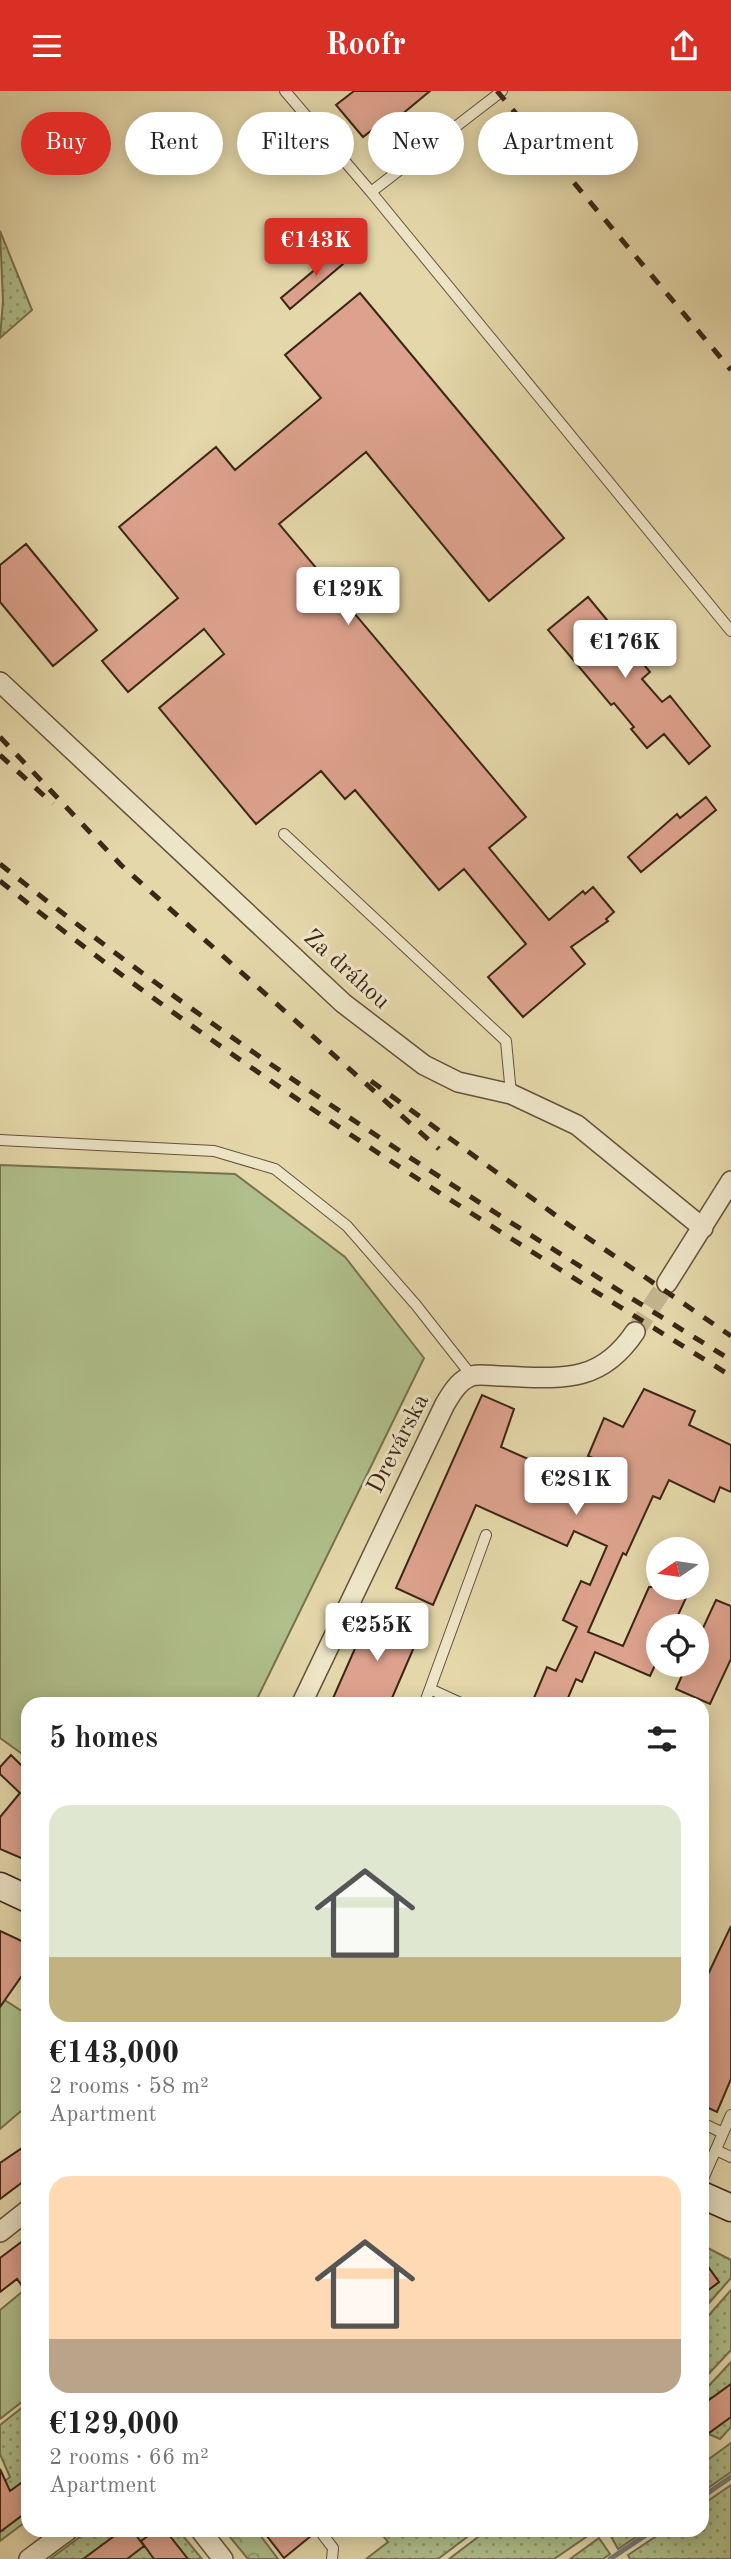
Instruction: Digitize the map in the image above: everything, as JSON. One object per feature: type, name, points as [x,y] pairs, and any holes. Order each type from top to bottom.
[{"type":"main road","points":[[0,1886],[21,1896]]},
{"type":"main road","points":[[709,2198],[731,2208]]},
{"type":"street","name":"Za dráhou","points":[[0,682],[343,1003],[396,1047],[458,1082],[511,1094],[578,1125],[703,1228]]},
{"type":"street","points":[[667,1283],[731,1181]]},
{"type":"street","points":[[471,1375],[584,1375],[606,1365],[624,1348],[635,1332]]},
{"type":"street","name":"Drevárska","points":[[305,1697],[445,1404],[456,1386],[471,1375]]},
{"type":"street","points":[[0,2232],[21,2216]]},
{"type":"street","points":[[29,2559],[59,2537]]},
{"type":"street","points":[[206,2537],[223,2559]]},
{"type":"lane","points":[[285,91],[731,631]]},
{"type":"lane","points":[[371,192],[502,91]]},
{"type":"lane","points":[[284,834],[506,1041],[511,1094]]},
{"type":"lane","points":[[0,1140],[215,1151],[275,1169],[347,1226],[416,1305],[471,1375]]},
{"type":"lane","points":[[427,1697],[486,1535]]},
{"type":"lane","points":[[430,1689],[448,1697]]},
{"type":"lane","points":[[709,2166],[731,2115]]},
{"type":"lane","points":[[709,2126],[723,2133]]},
{"type":"lane","points":[[716,2150],[731,2157]]},
{"type":"lane","points":[[324,2537],[333,2548],[332,2559]]},
{"type":"green space","points":[[0,231],[32,310],[0,338],[3,301]]},
{"type":"green space","points":[[0,1165],[235,1174],[345,1257],[424,1358],[258,1697],[21,1697],[21,1753],[0,1738]]},
{"type":"green space","points":[[0,1997],[21,2010],[21,2111],[0,2129]]},
{"type":"green space","points":[[709,2249],[731,2260],[731,2278],[709,2303]]},
{"type":"green space","points":[[731,2290],[731,2350],[709,2374],[709,2315]]},
{"type":"green space","points":[[21,2293],[21,2402],[0,2419],[0,2310]]},
{"type":"green space","points":[[731,2362],[731,2427],[720,2439],[709,2434],[709,2386]]},
{"type":"green space","points":[[21,2408],[21,2525],[0,2541],[0,2485],[10,2477],[0,2454],[0,2425]]},
{"type":"green space","points":[[731,2443],[731,2472],[709,2487],[709,2459]]},
{"type":"green space","points":[[731,2485],[731,2559],[630,2559],[628,2555],[655,2537],[709,2537],[709,2500]]},
{"type":"green space","points":[[80,2537],[184,2537],[202,2559],[50,2559]]},
{"type":"green space","points":[[230,2537],[262,2537],[278,2559],[248,2559]]},
{"type":"green space","points":[[384,2537],[467,2537],[438,2559],[366,2559],[388,2542]]},
{"type":"green space","points":[[478,2537],[586,2537],[554,2559],[449,2559]]},
{"type":"green space","points":[[611,2537],[636,2537],[618,2549]]},
{"type":"green space","points":[[599,2538],[610,2554],[603,2559],[570,2559]]},
{"type":"building","points":[[354,91],[430,91],[405,112],[368,112],[368,133],[363,137],[354,126],[354,112],[342,112],[336,105]]},
{"type":"building","points":[[342,247],[350,258],[290,309],[281,298]]},
{"type":"building","points":[[360,293],[564,538],[489,601],[366,452],[279,524],[526,817],[489,848],[549,920],[583,891],[585,894],[593,887],[614,912],[606,919],[608,921],[571,947],[585,964],[523,1017],[488,977],[526,944],[464,869],[439,890],[355,790],[345,799],[321,771],[256,824],[159,708],[224,654],[204,629],[128,692],[102,661],[178,598],[119,527],[216,447],[235,470],[321,398],[285,355]]},
{"type":"building","points":[[26,544],[97,630],[53,666],[0,602],[0,565]]},
{"type":"building","points":[[588,597],[650,672],[642,679],[662,702],[670,696],[710,746],[689,764],[664,734],[647,748],[614,703],[611,705],[548,630]]},
{"type":"building","points":[[706,797],[716,810],[641,872],[628,857],[677,814],[680,818]]},
{"type":"building","points":[[644,1389],[695,1411],[689,1425],[731,1445],[731,1492],[720,1487],[714,1502],[669,1480],[660,1499],[653,1496],[626,1555],[623,1553],[588,1632],[623,1646],[646,1594],[646,1600],[685,1600],[679,1614],[646,1614],[646,1674],[595,1652],[582,1682],[576,1679],[568,1697],[534,1697],[547,1667],[556,1671],[577,1627],[563,1620],[581,1581],[590,1585],[607,1546],[574,1531],[567,1546],[476,1505],[433,1605],[396,1588],[482,1395],[514,1409],[501,1447],[596,1489],[607,1464],[588,1456],[604,1418],[623,1427]]},
{"type":"building","points":[[716,1600],[731,1606],[731,1659],[710,1704],[709,1697],[694,1697],[676,1689],[681,1677],[709,1677],[709,1615]]},
{"type":"building","points":[[372,1610],[421,1631],[392,1697],[334,1697]]},
{"type":"building","points":[[11,1755],[21,1765],[21,1858],[0,1849],[0,1817],[20,1793],[0,1774],[0,1767]]},
{"type":"building","points":[[731,1926],[731,2079],[717,2112],[709,2108],[709,1972]]},
{"type":"building","points":[[0,1931],[21,1941],[21,1977],[0,2007]]},
{"type":"building","points":[[21,2149],[21,2183],[0,2199],[0,2163]]},
{"type":"building","points":[[21,2242],[21,2284],[17,2279],[0,2292],[0,2258]]},
{"type":"building","points":[[709,2268],[719,2282],[709,2290]]},
{"type":"building","points":[[731,2384],[731,2417],[709,2433],[709,2400]]},
{"type":"building","points":[[0,2469],[10,2491],[21,2483],[21,2516],[0,2532]]},
{"type":"building","points":[[113,2537],[137,2537],[144,2546],[127,2559],[83,2559]]},
{"type":"building","points":[[147,2537],[171,2537],[188,2559],[154,2559],[141,2541]]},
{"type":"building","points":[[268,2537],[310,2537],[284,2558]]},
{"type":"waterway","points":[[709,2492],[731,2477]]},
{"type":"waterway","points":[[610,2559],[643,2537]]},
{"type":"tunnel","points":[[635,1332],[667,1283]]},
{"type":"railway","points":[[497,91],[731,370]]},
{"type":"railway","points":[[0,737],[121,865],[439,1149]]},
{"type":"railway","points":[[0,755],[53,804]]},
{"type":"railway","points":[[0,864],[176,998],[358,1123],[450,1184],[731,1360]]},
{"type":"railway","points":[[0,881],[87,949],[266,1078],[450,1200],[731,1376]]},
{"type":"railway","points":[[371,1081],[569,1225],[731,1336]]}]
